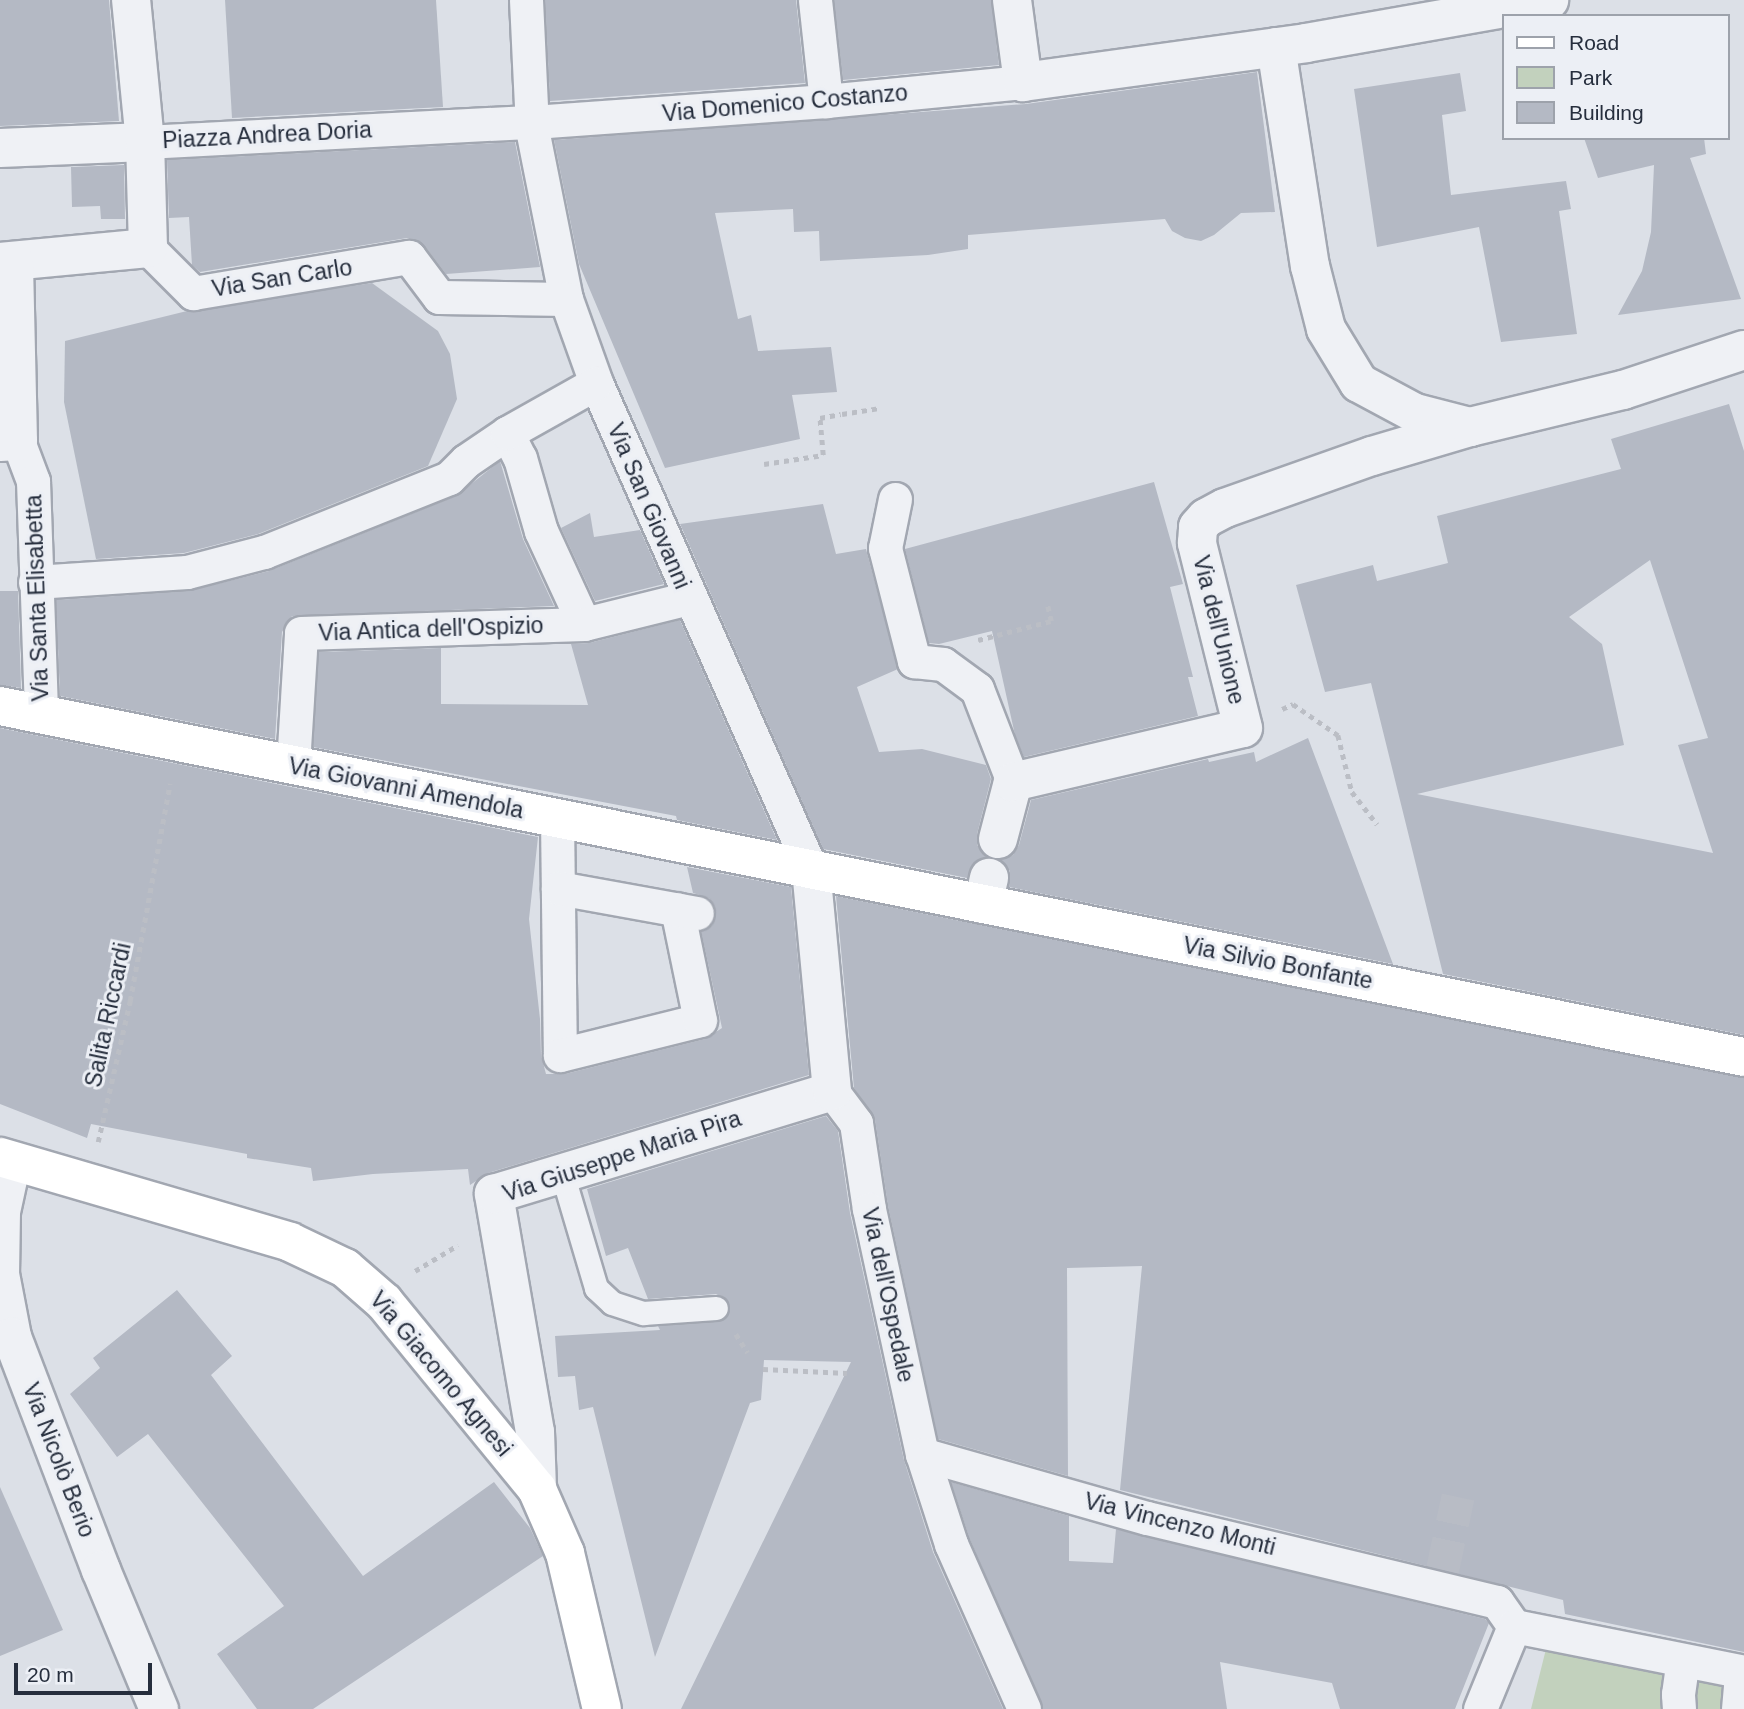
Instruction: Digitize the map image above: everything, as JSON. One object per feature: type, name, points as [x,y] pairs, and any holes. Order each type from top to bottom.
[{"type":"main road","name":"Via Giovanni Amendola","points":[[0,706],[811,869]]},
{"type":"main road","name":"Via Silvio Bonfante","points":[[811,869],[986,891],[1744,1057]]},
{"type":"main road","name":"Via Giacomo Agnesi","points":[[6,1159],[290,1242],[345,1268],[384,1301],[537,1489],[565,1553],[602,1709]]},
{"type":"street","name":"Piazza Andrea Doria","points":[[131,0],[145,142],[537,123]]},
{"type":"street","points":[[526,0],[537,123]]},
{"type":"street","points":[[815,0],[826,101]]},
{"type":"street","points":[[1012,0],[1023,82],[1276,47],[1549,0]]},
{"type":"street","points":[[1276,47],[1310,267],[1326,329],[1359,383],[1415,413],[1471,427],[1623,390],[1744,350]]},
{"type":"street","name":"Via Domenico Costanzo","points":[[537,123],[826,101],[1023,82]]},
{"type":"street","name":"Via San Giovanni","points":[[537,123],[566,299],[596,383],[811,869]]},
{"type":"street","points":[[0,148],[145,142],[148,248],[7,262],[9,442]]},
{"type":"street","name":"Via San Carlo","points":[[148,248],[193,293],[409,257],[439,297],[566,299]]},
{"type":"street","points":[[35,582],[187,572],[264,552],[449,478],[466,461],[507,433],[596,383]]},
{"type":"street","name":"Via dell'Unione","points":[[1013,782],[1243,728],[1197,543],[1198,527],[1206,518],[1225,508],[1360,461],[1471,427]]},
{"type":"street","points":[[507,433],[520,458],[544,540],[584,624]]},
{"type":"street","name":"Via Santa Elisabetta","points":[[9,442],[33,481],[41,715]]},
{"type":"street","points":[[895,499],[885,548],[914,660],[934,662],[953,670],[977,689],[1013,782],[998,839]]},
{"type":"street","name":"Via Antica dell'Ospizio","points":[[293,765],[302,633],[584,624],[689,598]]},
{"type":"street","points":[[557,818],[560,1055],[700,1020],[687,911],[558,888]]},
{"type":"street","points":[[811,869],[832,1091]]},
{"type":"street","name":"Via Giuseppe Maria Pira","points":[[537,1489],[535,1432],[494,1194],[832,1091]]},
{"type":"street","name":"Via dell'Ospedale","points":[[832,1091],[856,1123],[869,1209],[922,1454],[951,1544],[1024,1709]]},
{"type":"street","name":"Via Nicolò Berio","points":[[6,1159],[1,1212],[0,1274],[12,1337],[101,1570],[159,1709]]},
{"type":"street","name":"Via Vincenzo Monti","points":[[922,1454],[1147,1518],[1441,1580],[1497,1602],[1514,1626]]},
{"type":"street","points":[[1480,1709],[1514,1626],[1742,1672],[1738,1709]]},
{"type":"street","points":[[1679,1709],[1678,1694],[1683,1660]]},
{"type":"lane","points":[[562,1173],[596,1288],[612,1303],[643,1312],[716,1308]]},
{"type":"path","points":[[764,464],[823,455],[820,418],[881,408]]},
{"type":"path","points":[[953,670],[946,647],[1051,621],[1047,604]]},
{"type":"path","points":[[1243,728],[1293,704],[1338,735],[1352,792],[1377,824]]},
{"type":"path","name":"Salita Riccardi","points":[[110,1148],[97,1145],[133,988],[177,742]]},
{"type":"path","points":[[763,1369],[847,1373]]},
{"type":"green space","points":[[1548,1641],[1667,1667],[1668,1709],[1531,1709]]},
{"type":"green space","points":[[1691,1672],[1729,1678],[1728,1709],[1691,1709]]},
{"type":"building","points":[[0,0],[109,0],[119,121],[0,126]]},
{"type":"building","points":[[225,0],[436,0],[443,107],[232,118]]},
{"type":"building","points":[[545,0],[796,0],[805,83],[550,101]]},
{"type":"building","points":[[834,0],[991,0],[999,65],[843,80]]},
{"type":"building","points":[[1257,72],[1275,212],[1241,213],[1214,235],[1201,241],[1185,238],[1172,231],[1165,219],[968,235],[968,249],[928,255],[820,261],[819,231],[794,232],[793,209],[715,213],[738,319],[751,315],[758,351],[831,347],[837,392],[792,395],[800,439],[665,468],[579,264],[554,140],[1026,104]]},
{"type":"building","points":[[1460,73],[1466,111],[1442,115],[1451,195],[1566,181],[1571,209],[1559,211],[1577,334],[1501,342],[1479,227],[1377,247],[1354,89]]},
{"type":"building","points":[[1585,140],[1704,140],[1706,154],[1690,158],[1741,299],[1618,315],[1642,271],[1651,232],[1654,165],[1598,178]]},
{"type":"building","points":[[515,142],[540,267],[446,274],[424,245],[407,238],[200,272],[192,265],[189,217],[169,218],[167,160]]},
{"type":"building","points":[[124,165],[125,219],[101,219],[100,206],[72,207],[71,167]]},
{"type":"building","points":[[372,283],[438,331],[450,354],[457,399],[428,466],[258,534],[184,553],[96,559],[64,402],[65,341],[187,311]]},
{"type":"building","points":[[1729,404],[1744,451],[1744,1035],[1443,974],[1371,683],[1325,692],[1296,585],[1373,565],[1377,581],[1448,563],[1437,516],[1621,469],[1611,439]],"holes":[[[1650,560],[1708,738],[1678,745],[1713,853],[1417,794],[1624,745],[1602,644],[1569,617]]]},
{"type":"building","points":[[500,461],[523,539],[554,606],[292,616],[282,632],[275,739],[60,696],[56,600],[189,591],[269,571],[456,496]]},
{"type":"building","points":[[1154,482],[1183,584],[1170,587],[1193,677],[1188,677],[1198,716],[1024,757],[1015,735],[992,631],[939,644],[929,643],[905,549]]},
{"type":"building","points":[[823,504],[836,554],[866,549],[898,669],[857,687],[879,752],[922,749],[986,765],[991,779],[977,834],[977,845],[986,857],[974,863],[967,878],[823,849],[680,524]]},
{"type":"building","points":[[590,513],[594,537],[640,530],[664,584],[595,601],[561,528]]},
{"type":"building","points":[[0,591],[18,591],[21,688],[0,685]]},
{"type":"building","points":[[680,620],[777,840],[677,820],[676,816],[313,747],[319,652],[441,648],[441,704],[588,705],[571,644],[589,643]]},
{"type":"building","points":[[0,728],[538,837],[529,919],[540,1019],[541,1055],[546,1074],[565,1074],[705,1039],[722,1028],[701,931],[712,925],[715,907],[709,898],[693,893],[687,867],[791,887],[809,1075],[488,1173],[470,1185],[468,1169],[373,1174],[313,1181],[311,1168],[247,1158],[247,1154],[91,1124],[87,1138],[0,1104]]},
{"type":"building","points":[[1308,738],[1393,964],[1009,887],[1010,871],[1001,860],[1013,855],[1019,845],[1031,800],[1208,759],[1209,762],[1254,752],[1256,762]]},
{"type":"building","points":[[836,896],[1744,1078],[1744,1652],[1565,1614],[1563,1600],[1120,1490],[1142,1266],[1067,1268],[1068,1476],[938,1439],[888,1206],[875,1120],[854,1088]]},
{"type":"building","points":[[826,1116],[838,1131],[850,1213],[904,1460],[933,1552],[1003,1709],[681,1709],[851,1362],[764,1360],[761,1400],[750,1403],[655,1657],[593,1407],[579,1410],[575,1376],[558,1377],[555,1336],[660,1330],[658,1326],[717,1322],[724,1319],[730,1308],[727,1300],[716,1294],[648,1299],[628,1248],[606,1256],[587,1189]]},
{"type":"building","points":[[177,1290],[232,1356],[211,1375],[363,1576],[494,1482],[530,1528],[543,1556],[313,1709],[257,1709],[217,1654],[284,1606],[148,1434],[117,1457],[70,1394],[100,1368],[93,1358]]},
{"type":"building","points":[[951,1482],[1069,1516],[1069,1561],[1113,1563],[1116,1529],[1485,1619],[1489,1623],[1455,1709],[1340,1709],[1332,1683],[1220,1662],[1227,1709],[1043,1709],[969,1537]]},
{"type":"building","points":[[0,1487],[63,1630],[0,1656]]},
{"type":"tunnel","points":[[1442,1572],[1458,1497]]}]
